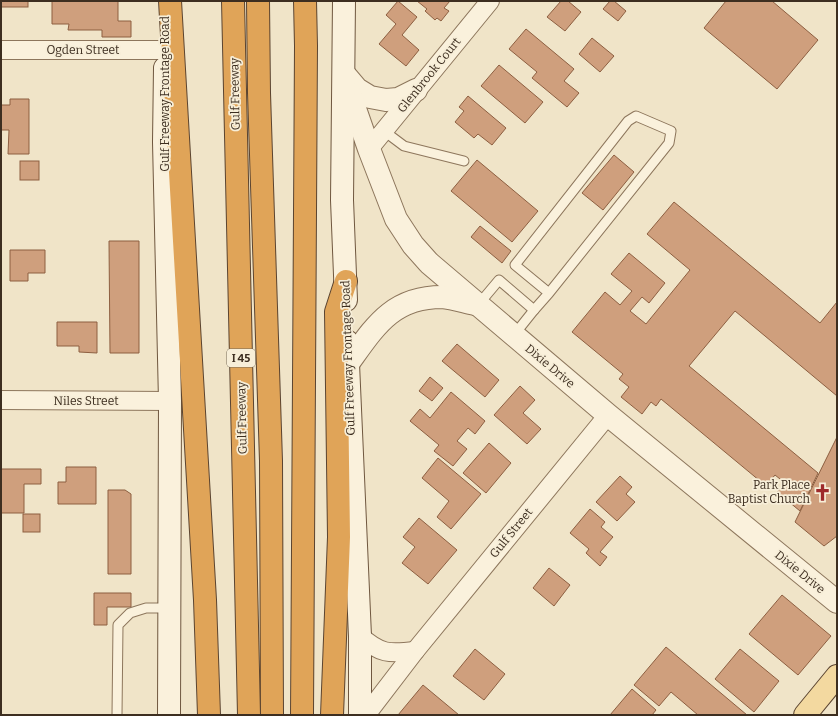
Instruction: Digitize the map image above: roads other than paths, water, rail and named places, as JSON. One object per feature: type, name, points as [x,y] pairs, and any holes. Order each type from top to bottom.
[{"type":"highway","points":[[170,1],[205,600],[209,715]]},
{"type":"highway","name":"Gulf Freeway","points":[[233,1],[249,715]]},
{"type":"highway","name":"Gulf Freeway","points":[[258,1],[259,101],[270,461],[272,715]]},
{"type":"highway","points":[[302,715],[305,1]]},
{"type":"highway","points":[[332,715],[340,537],[336,312],[346,281]]},
{"type":"main road","name":"Gulf Freeway Frontage Road","points":[[166,1],[164,150],[170,401],[169,715]]},
{"type":"main road","name":"Gulf Freeway Frontage Road","points":[[344,1],[342,200],[346,281],[347,365],[354,481],[360,636],[360,715]]},
{"type":"main road","points":[[343,72],[357,90],[370,97],[386,100],[398,99],[416,90]]},
{"type":"main road","name":"Dixie Drive","points":[[343,72],[369,149],[396,219],[413,245],[429,262],[514,336],[608,415],[837,602]]},
{"type":"main road","points":[[347,365],[376,326],[386,315],[401,305],[443,297],[478,305]]},
{"type":"main road","points":[[805,715],[837,676]]},
{"type":"street","name":"Glenbrook Court","points":[[369,149],[490,1]]},
{"type":"street","name":"Ogden Street","points":[[1,50],[165,50]]},
{"type":"street","name":"Niles Street","points":[[1,400],[170,401]]},
{"type":"street","name":"Gulf Street","points":[[366,715],[415,651],[608,415]]},
{"type":"street","points":[[360,636],[372,647],[384,651],[397,653],[415,651]]},
{"type":"lane","points":[[514,336],[534,310],[549,293],[669,143],[671,131],[636,116],[628,121],[515,265],[549,293]]},
{"type":"lane","points":[[384,131],[404,146],[464,161]]},
{"type":"lane","points":[[478,305],[499,280],[534,310]]},
{"type":"lane","points":[[117,715],[118,625],[130,613],[146,608],[169,608]]},
{"type":"place","name":"Park Place Baptist Church","points":[[823,492]]}]
